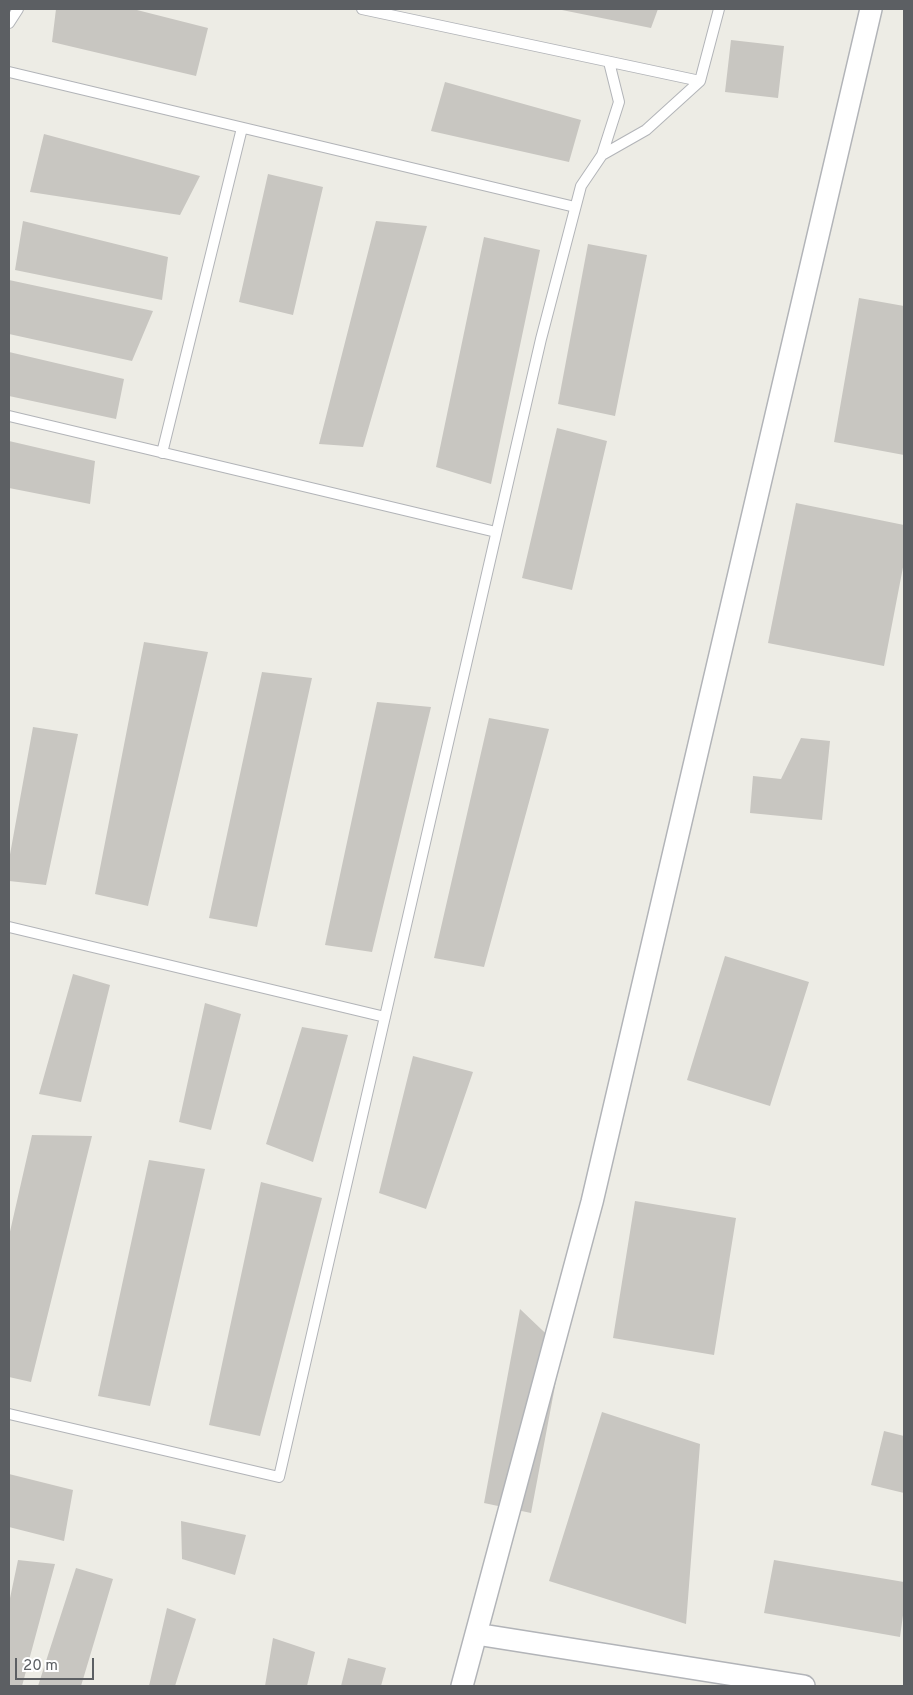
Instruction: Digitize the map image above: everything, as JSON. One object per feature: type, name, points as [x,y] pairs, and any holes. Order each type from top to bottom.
[{"type":"street","points":[[462,1686],[592,1202],[871,9]]},
{"type":"street","points":[[476,1634],[804,1686]]},
{"type":"lane","points":[[9,23],[18,9]]},
{"type":"lane","points":[[362,9],[700,81]]},
{"type":"lane","points":[[602,155],[646,130],[700,81],[719,9]]},
{"type":"lane","points":[[9,1414],[279,1477],[541,339],[581,186],[602,155],[619,102],[609,62]]},
{"type":"lane","points":[[9,72],[575,207]]},
{"type":"lane","points":[[162,453],[242,128]]},
{"type":"lane","points":[[9,416],[496,532]]},
{"type":"lane","points":[[9,927],[385,1017]]},
{"type":"building","points":[[56,9],[133,9],[208,28],[196,76],[52,42]]},
{"type":"building","points":[[557,9],[658,9],[651,28]]},
{"type":"building","points":[[731,40],[784,46],[778,98],[725,92]]},
{"type":"building","points":[[445,82],[581,120],[569,162],[431,131]]},
{"type":"building","points":[[44,134],[200,176],[180,215],[30,192]]},
{"type":"building","points":[[268,174],[323,187],[293,315],[239,302]]},
{"type":"building","points":[[23,221],[168,257],[162,300],[15,270]]},
{"type":"building","points":[[376,221],[427,226],[363,447],[319,444]]},
{"type":"building","points":[[484,237],[540,250],[491,484],[436,467]]},
{"type":"building","points":[[588,244],[647,255],[615,416],[558,404]]},
{"type":"building","points":[[9,280],[153,311],[132,361],[9,334]]},
{"type":"building","points":[[859,298],[904,306],[904,455],[834,442]]},
{"type":"building","points":[[9,352],[124,379],[116,419],[9,396]]},
{"type":"building","points":[[557,428],[607,441],[572,590],[522,578]]},
{"type":"building","points":[[9,441],[95,461],[90,504],[9,488]]},
{"type":"building","points":[[796,503],[904,525],[904,562],[884,666],[768,643]]},
{"type":"building","points":[[144,642],[208,652],[148,906],[95,894]]},
{"type":"building","points":[[262,672],[312,678],[257,927],[209,918]]},
{"type":"building","points":[[377,702],[431,707],[372,952],[325,945]]},
{"type":"building","points":[[489,718],[549,729],[484,967],[434,958]]},
{"type":"building","points":[[33,727],[78,734],[46,885],[9,881],[9,860]]},
{"type":"building","points":[[801,738],[830,741],[822,820],[750,813],[753,776],[781,779]]},
{"type":"building","points":[[725,956],[809,982],[770,1106],[687,1080]]},
{"type":"building","points":[[73,974],[110,985],[81,1102],[39,1094]]},
{"type":"building","points":[[205,1003],[241,1014],[211,1130],[179,1122]]},
{"type":"building","points":[[302,1027],[348,1035],[313,1162],[266,1144]]},
{"type":"building","points":[[413,1056],[473,1072],[426,1209],[379,1193]]},
{"type":"building","points":[[32,1135],[92,1136],[31,1382],[9,1377],[9,1236]]},
{"type":"building","points":[[149,1160],[205,1169],[150,1406],[98,1396]]},
{"type":"building","points":[[261,1182],[322,1198],[260,1436],[209,1425]]},
{"type":"building","points":[[635,1201],[736,1218],[714,1355],[613,1338]]},
{"type":"building","points":[[520,1309],[562,1349],[531,1513],[484,1503]]},
{"type":"building","points":[[602,1412],[700,1444],[686,1624],[549,1581]]},
{"type":"building","points":[[884,1431],[904,1436],[904,1493],[871,1485]]},
{"type":"building","points":[[9,1474],[73,1490],[64,1541],[9,1527]]},
{"type":"building","points":[[181,1521],[246,1535],[235,1575],[182,1559]]},
{"type":"building","points":[[18,1560],[55,1564],[22,1686],[9,1686],[9,1603]]},
{"type":"building","points":[[774,1560],[904,1582],[904,1608],[900,1637],[764,1613]]},
{"type":"building","points":[[76,1568],[113,1579],[81,1686],[38,1686]]},
{"type":"building","points":[[167,1608],[196,1619],[175,1686],[149,1686]]},
{"type":"building","points":[[273,1638],[315,1652],[307,1686],[265,1686]]},
{"type":"building","points":[[348,1658],[386,1668],[381,1686],[341,1686]]}]
